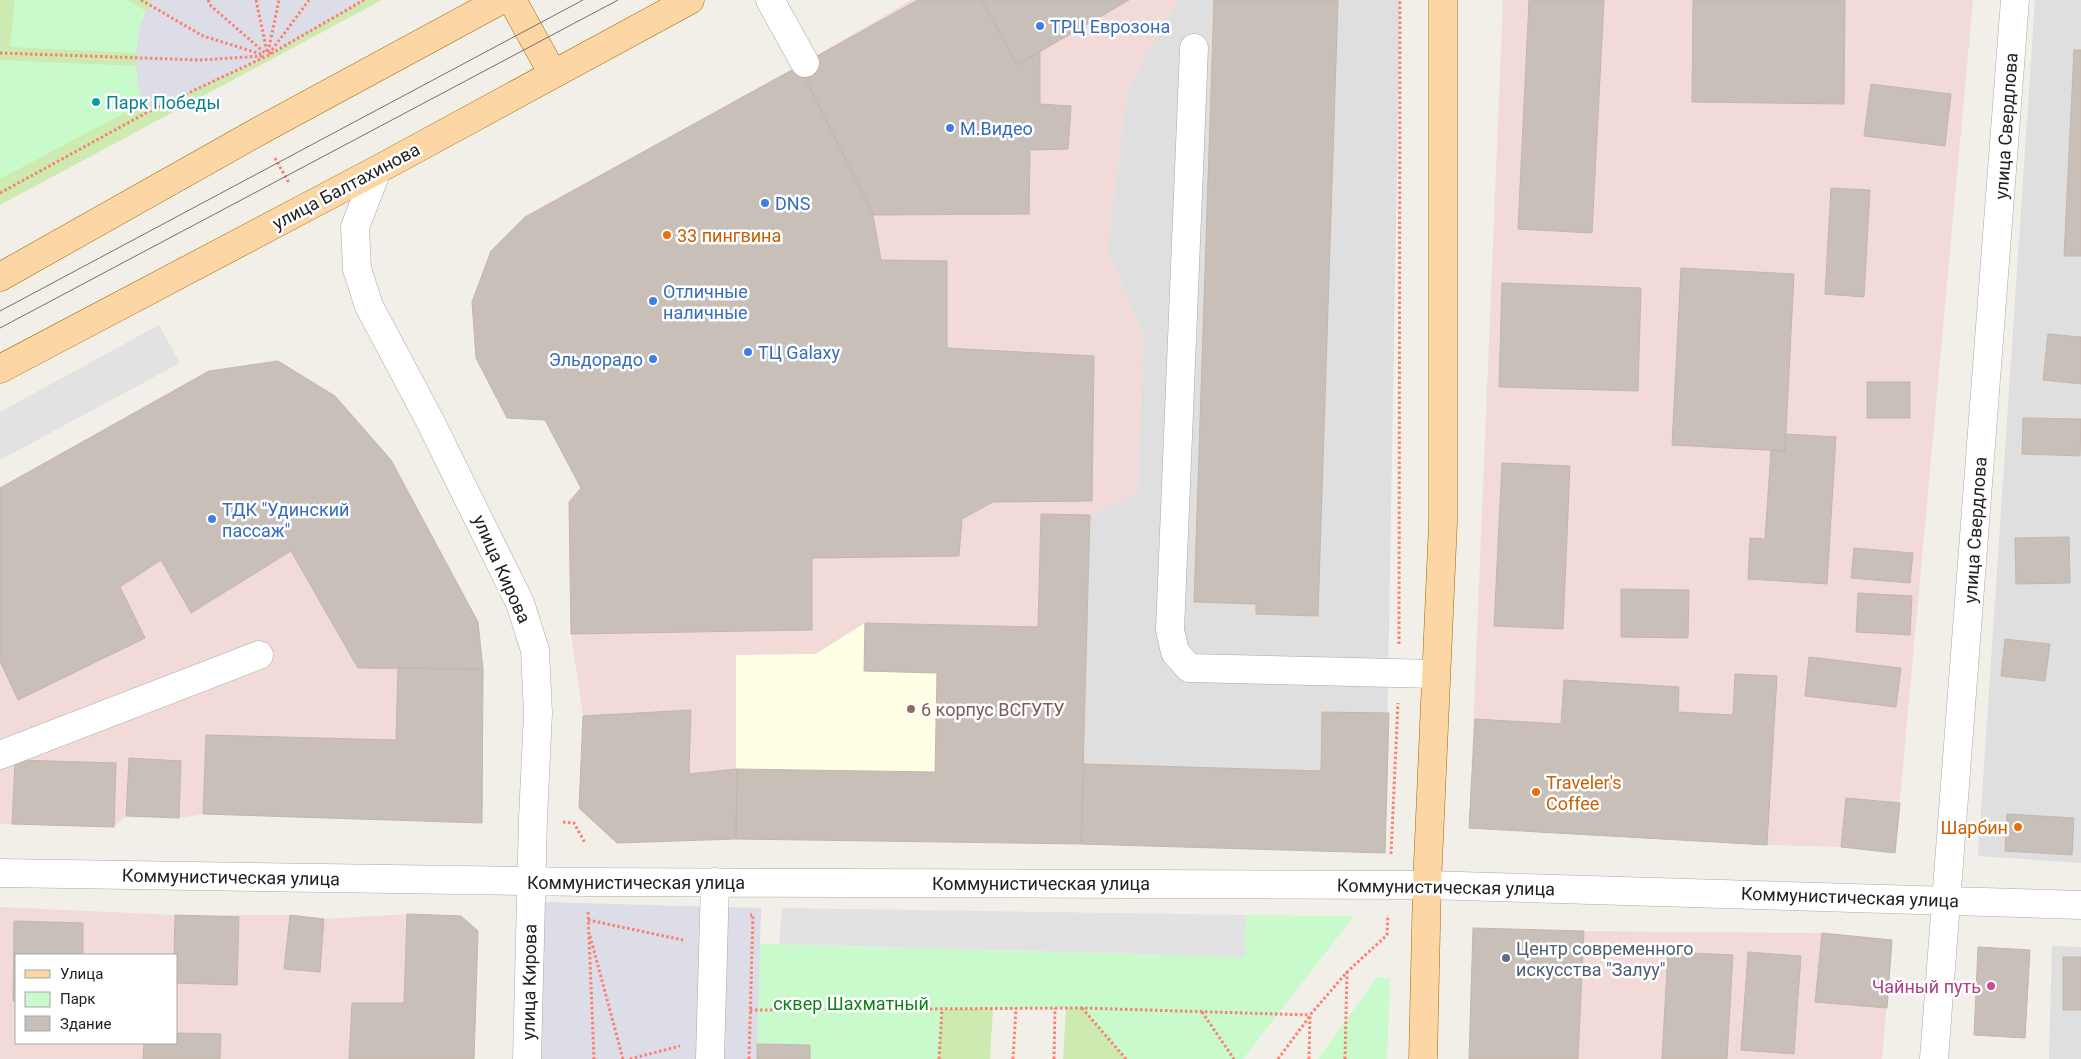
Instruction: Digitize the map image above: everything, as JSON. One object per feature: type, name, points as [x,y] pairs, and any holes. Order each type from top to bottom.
[{"type":"main road","points":[[0,277],[261,130],[501,0]]},
{"type":"main road","points":[[512,0],[552,74]]},
{"type":"main road","name":"улица Балтахинова","points":[[0,370],[377,170],[690,0]]},
{"type":"main road","points":[[1423,1059],[1427,885],[1443,522],[1442,178],[1444,0]]},
{"type":"street","points":[[770,0],[805,63]]},
{"type":"street","name":"улица Свердлова","points":[[1934,1059],[2016,0]]},
{"type":"street","points":[[1194,48],[1170,630],[1175,652],[1190,668],[1436,674]]},
{"type":"street","name":"улица Кирова","points":[[377,170],[355,227],[357,269],[369,306],[429,419],[520,603],[535,650],[538,713],[531,881],[527,1059]]},
{"type":"street","points":[[0,755],[259,654]]},
{"type":"street","name":"Коммунистическая улица","points":[[0,873],[531,881],[1389,884],[2081,905]]},
{"type":"street","points":[[710,1059],[715,882]]},
{"type":"path","points":[[141,0],[203,36],[267,56]]},
{"type":"path","points":[[208,0],[211,6],[267,56]]},
{"type":"path","points":[[256,0],[267,56]]},
{"type":"path","points":[[267,56],[279,0]]},
{"type":"path","points":[[0,53],[200,60],[267,56],[309,0]]},
{"type":"path","points":[[0,193],[146,113],[267,56],[364,0]]},
{"type":"path","points":[[1278,1059],[1310,1015],[1346,972],[1387,934],[1398,673],[1400,0]]},
{"type":"path","points":[[588,908],[594,1059]]},
{"type":"path","points":[[749,1059],[753,916]]},
{"type":"path","points":[[588,920],[752,954]]},
{"type":"path","points":[[588,929],[623,1059]]},
{"type":"path","points":[[1345,1059],[1346,972]]},
{"type":"path","points":[[939,1059],[942,1008]]},
{"type":"path","points":[[1013,1059],[1016,1008]]},
{"type":"path","points":[[1054,1059],[1055,1008]]},
{"type":"path","points":[[750,1010],[1082,1008],[1310,1015]]},
{"type":"path","points":[[1082,1008],[1126,1059]]},
{"type":"path","points":[[1201,1012],[1234,1059]]},
{"type":"path","points":[[1309,1059],[1310,1015]]},
{"type":"shaded area","points":[[151,0],[364,0],[267,56],[146,113],[138,86],[136,58],[139,30]]},
{"type":"shaded area","points":[[911,0],[1177,0],[1127,91],[1107,250],[1143,336],[1137,494],[1090,515],[1041,514],[1038,627],[865,623],[816,654],[737,655],[737,769],[617,843],[579,808],[583,716],[571,634],[581,488],[525,217],[799,66]]},
{"type":"shaded area","points":[[1177,0],[1400,0],[1385,853],[1081,844],[1090,515],[1137,493],[1143,336],[1107,250],[1127,91]]},
{"type":"shaded area","points":[[1503,0],[1973,0],[1895,853],[1841,847],[1767,845],[1469,828]]},
{"type":"shaded area","points":[[2035,0],[2081,0],[2081,863],[1978,856]]},
{"type":"shaded area","points":[[159,325],[180,363],[0,460],[0,412]]},
{"type":"shaded area","points":[[209,371],[335,396],[483,669],[482,823],[203,814],[179,818],[126,816],[114,827],[0,824],[0,488]]},
{"type":"shaded area","name":"6 корпус ВСГУТУ","points":[[1041,514],[1090,515],[1081,844],[736,839],[736,655],[816,654],[865,623],[1038,627]]},
{"type":"shaded area","points":[[543,902],[761,908],[757,1059],[539,1059]]},
{"type":"shaded area","points":[[0,907],[175,915],[290,915],[324,919],[407,914],[461,916],[478,931],[474,1059],[0,1059]]},
{"type":"shaded area","points":[[782,908],[1246,915],[1244,957],[779,944]]},
{"type":"shaded area","points":[[1473,928],[1822,933],[1892,940],[1882,1059],[1469,1059]]},
{"type":"shaded area","points":[[2052,946],[2081,947],[2081,1059],[2049,1059]]},
{"type":"green space","name":"Парк Победы","points":[[0,0],[382,0],[0,205]]},
{"type":"green space","points":[[15,0],[127,0],[146,11],[139,30],[136,53],[10,47]]},
{"type":"green space","points":[[0,60],[137,66],[138,86],[143,103],[0,179]]},
{"type":"green space","name":"сквер Шахматный","points":[[1246,915],[1354,916],[1243,1059],[1126,1059],[1082,1008],[942,1009],[939,1059],[810,1059],[810,1045],[757,1044],[760,944],[1244,957]]},
{"type":"green space","points":[[1377,977],[1390,979],[1387,1059],[1318,1059]]},
{"type":"green space","points":[[1066,1007],[1082,1008],[1126,1059],[1063,1059]]},
{"type":"green space","points":[[993,1008],[990,1059],[939,1059],[942,1009]]},
{"type":"building","name":"М.Видео","points":[[918,0],[982,0],[1017,65],[1040,52],[1040,104],[1071,106],[1068,149],[1030,150],[1029,214],[873,215],[799,66]]},
{"type":"building","name":"ТРЦ Еврозона","points":[[982,0],[1129,0],[1017,65]]},
{"type":"building","points":[[1214,0],[1338,0],[1318,616],[1256,614],[1256,604],[1194,602]]},
{"type":"building","points":[[1529,0],[1604,0],[1592,233],[1518,229]]},
{"type":"building","points":[[1693,0],[1845,0],[1844,104],[1692,102]]},
{"type":"building","points":[[2074,50],[2081,50],[2081,256],[2064,256]]},
{"type":"building","name":"ТЦ Galaxy","points":[[799,66],[873,215],[881,260],[947,261],[947,348],[1094,356],[1092,501],[993,502],[962,519],[959,556],[812,558],[812,630],[571,634],[569,502],[581,488],[545,420],[507,418],[476,358],[472,302],[491,251],[525,217]]},
{"type":"building","points":[[1871,84],[1951,94],[1945,146],[1864,136]]},
{"type":"building","points":[[1831,188],[1870,190],[1864,297],[1825,294]]},
{"type":"building","points":[[1681,268],[1794,274],[1785,451],[1672,445]]},
{"type":"building","points":[[1502,283],[1641,288],[1638,391],[1499,387]]},
{"type":"building","points":[[2048,334],[2081,337],[2081,384],[2043,380]]},
{"type":"building","name":"ТДК \"Удинский пассаж\"","points":[[278,361],[335,396],[391,460],[478,622],[483,669],[358,668],[291,551],[191,613],[161,560],[120,587],[145,638],[18,700],[0,661],[0,488],[209,371]]},
{"type":"building","points":[[1867,382],[1910,382],[1910,418],[1867,418]]},
{"type":"building","points":[[2023,418],[2081,419],[2080,456],[2022,454]]},
{"type":"building","points":[[1785,434],[1836,437],[1827,584],[1748,579],[1750,538],[1765,539],[1771,450],[1785,451]]},
{"type":"building","points":[[1502,463],[1570,466],[1563,629],[1494,626]]},
{"type":"building","name":"6 корпус ВСГУТУ","points":[[1041,514],[1090,515],[1081,844],[736,839],[737,769],[935,772],[937,673],[864,671],[865,623],[1038,627]]},
{"type":"building","points":[[2069,537],[2070,583],[2016,584],[2015,538]]},
{"type":"building","points":[[1854,548],[1913,553],[1910,583],[1851,578]]},
{"type":"building","points":[[1621,589],[1689,590],[1688,638],[1621,637]]},
{"type":"building","points":[[1858,593],[1912,596],[1910,635],[1856,632]]},
{"type":"building","points":[[2005,639],[2050,644],[2045,681],[2001,676]]},
{"type":"building","points":[[1809,657],[1901,668],[1896,707],[1805,696]]},
{"type":"building","points":[[398,668],[483,669],[482,823],[203,814],[206,735],[396,740]]},
{"type":"building","points":[[1735,674],[1777,676],[1767,845],[1469,828],[1475,719],[1561,724],[1564,680],[1679,687],[1678,712],[1733,715]]},
{"type":"building","points":[[691,710],[689,774],[737,769],[736,839],[617,843],[579,808],[583,716]]},
{"type":"building","points":[[1322,712],[1389,713],[1385,853],[1081,844],[1084,764],[1321,771]]},
{"type":"building","points":[[129,758],[181,761],[179,818],[126,816]]},
{"type":"building","points":[[15,760],[116,763],[114,827],[12,824]]},
{"type":"building","points":[[1846,798],[1900,803],[1895,853],[1841,847]]},
{"type":"building","points":[[2007,814],[2074,818],[2072,855],[2005,851]]},
{"type":"building","points":[[407,914],[461,916],[478,931],[474,1059],[349,1059],[352,1003],[404,1003]]},
{"type":"building","points":[[175,915],[239,917],[237,985],[178,983],[178,954],[174,954]]},
{"type":"building","points":[[290,915],[324,919],[320,972],[284,969]]},
{"type":"building","points":[[14,921],[83,923],[83,954],[15,954],[15,1001],[13,1001]]},
{"type":"building","points":[[1473,928],[1584,931],[1578,1059],[1469,1059]]},
{"type":"building","points":[[1822,933],[1892,940],[1887,1008],[1815,1002]]},
{"type":"building","points":[[1978,947],[2030,950],[2025,1038],[1974,1035]]},
{"type":"building","points":[[1668,952],[1733,955],[1727,1059],[1662,1059]]},
{"type":"building","points":[[1748,952],[1801,956],[1794,1054],[1741,1050]]},
{"type":"building","points":[[2063,957],[2081,957],[2081,1010],[2063,1010]]},
{"type":"building","points":[[178,1033],[221,1034],[220,1059],[143,1059],[144,1044],[178,1044]]},
{"type":"building","points":[[757,1044],[810,1045],[810,1059],[757,1059]]},
{"type":"tram line","points":[[0,311],[583,0]]},
{"type":"tram line","points":[[0,328],[618,0]]},
{"type":"place","name":"ТРЦ Еврозона","points":[[1040,26]]},
{"type":"place","name":"Парк Победы","points":[[96,102]]},
{"type":"place","name":"М.Видео","points":[[950,128]]},
{"type":"place","name":"DNS","points":[[765,203]]},
{"type":"place","name":"33 пингвина","points":[[667,235]]},
{"type":"place","name":"Отличные наличные","points":[[653,301]]},
{"type":"place","name":"ТЦ Galaxy","points":[[748,352]]},
{"type":"place","name":"Эльдорадо","points":[[653,359]]},
{"type":"place","name":"ТДК \"Удинский пассаж\"","points":[[212,519]]},
{"type":"place","name":"6 корпус ВСГУТУ","points":[[911,709]]},
{"type":"place","name":"Traveler's Coffee","points":[[1536,792]]},
{"type":"place","name":"Шарбин","points":[[2018,827]]},
{"type":"place","name":"Центр современного искусства \"Залуу\"","points":[[1506,958]]},
{"type":"place","name":"Чайный путь","points":[[1991,986]]}]
